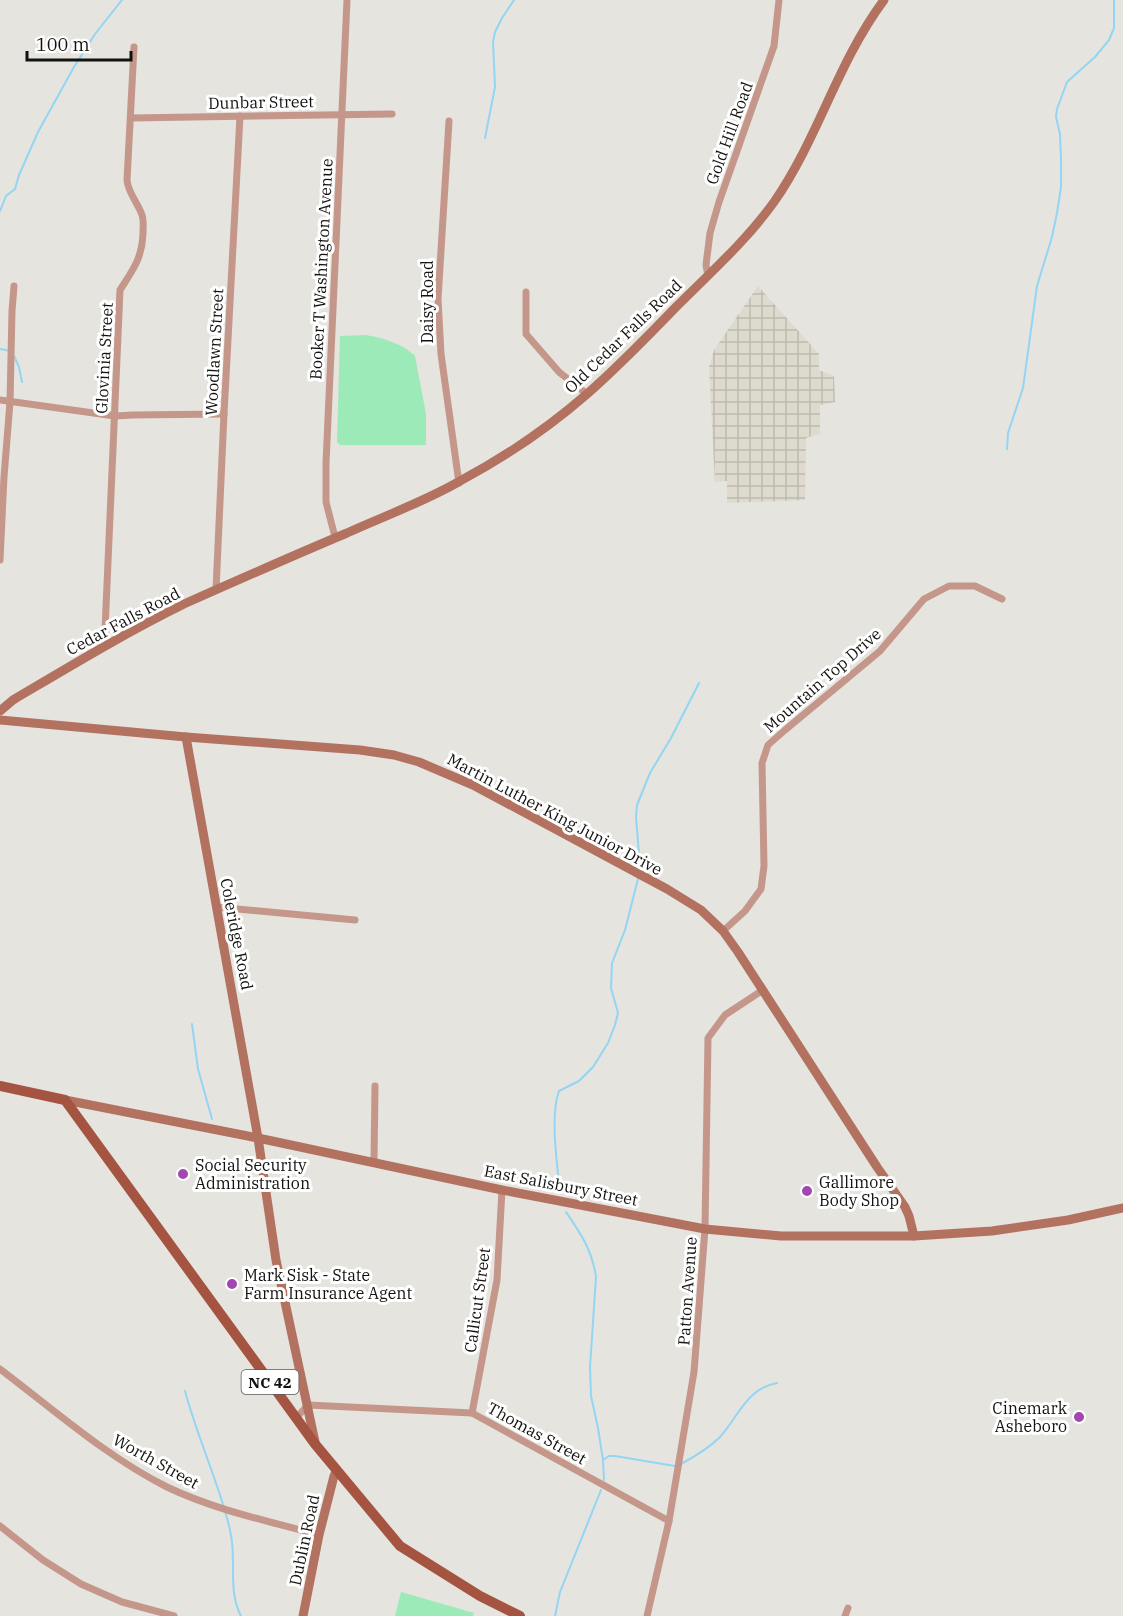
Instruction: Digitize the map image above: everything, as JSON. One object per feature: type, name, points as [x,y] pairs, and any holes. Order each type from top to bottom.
[{"type":"main road","name":"East Salisbury Street","points":[[0,1086],[65,1100]]},
{"type":"main road","name":"NC 42","points":[[65,1100],[315,1444],[400,1546],[480,1596],[520,1616]]},
{"type":"street","name":"Booker T Washington Avenue","points":[[336,537],[326,502],[326,463],[347,0]]},
{"type":"street","name":"Gold Hill Road","points":[[708,276],[706,265],[710,233],[774,46],[779,0]]},
{"type":"street","name":"Old Cedar Falls Road","points":[[266,568],[459,483],[534,435],[587,394],[708,276],[762,217],[787,181],[852,50],[885,0]]},
{"type":"street","name":"Glovinia Street","points":[[107,644],[105,630],[120,290],[136,265],[142,244],[143,216],[127,180],[134,46]]},
{"type":"street","name":"Dunbar Street","points":[[131,118],[392,114]]},
{"type":"street","name":"Woodlawn Street","points":[[216,590],[240,116]]},
{"type":"street","name":"Daisy Road","points":[[449,121],[438,299],[441,354],[459,483]]},
{"type":"street","points":[[0,560],[15,286]]},
{"type":"street","points":[[526,292],[526,334],[560,372],[587,394]]},
{"type":"street","points":[[0,400],[114,416],[224,414]]},
{"type":"street","name":"Cedar Falls Road","points":[[1,719],[13,700],[107,644],[152,620],[266,568]]},
{"type":"street","name":"Mountain Top Drive","points":[[723,931],[745,911],[761,889],[764,866],[762,763],[768,746],[880,651],[924,599],[949,586],[975,586],[1002,599]]},
{"type":"street","name":"Martin Luther King Junior Drive","points":[[1,719],[186,737],[310,745],[368,751],[406,758],[434,767],[503,800],[667,889],[701,910],[723,931],[905,1207],[914,1236]]},
{"type":"street","name":"Coleridge Road","points":[[186,737],[258,1138],[276,1260],[315,1444]]},
{"type":"street","points":[[216,907],[355,920]]},
{"type":"street","name":"Patton Avenue","points":[[647,1616],[669,1521],[694,1372],[705,1229],[708,1038],[725,1015],[763,990]]},
{"type":"street","points":[[374,1162],[375,1086]]},
{"type":"street","name":"East Salisbury Street","points":[[65,1100],[502,1190],[705,1229],[781,1236],[914,1236],[993,1231],[1068,1221],[1123,1208]]},
{"type":"street","name":"Callicut Street","points":[[472,1413],[497,1280],[502,1190]]},
{"type":"street","name":"Worth Street","points":[[0,1369],[106,1450],[166,1486],[235,1512],[319,1535]]},
{"type":"street","points":[[296,1418],[308,1406]]},
{"type":"street","name":"Thomas Street","points":[[308,1406],[472,1413],[669,1521]]},
{"type":"street","name":"Dublin Road","points":[[303,1616],[319,1535],[333,1476],[337,1470]]},
{"type":"street","points":[[0,1526],[44,1560],[81,1584],[122,1602],[174,1616]]},
{"type":"street","points":[[845,1616],[848,1608]]},
{"type":"shaded area","points":[[758,286],[819,354],[819,370],[834,376],[835,402],[820,405],[820,434],[806,438],[805,500],[727,503],[727,481],[715,482],[709,367],[714,350]]},
{"type":"green space","points":[[366,335],[392,342],[415,356],[426,414],[426,445],[340,445],[337,442],[340,336]]},
{"type":"green space","points":[[401,1592],[474,1613],[473,1616],[395,1616]]},
{"type":"waterway","points":[[0,211],[6,196],[15,189],[38,132],[74,67],[95,34],[122,0]]},
{"type":"waterway","points":[[485,138],[495,87],[493,42],[495,32],[514,0]]},
{"type":"waterway","points":[[1007,449],[1008,433],[1023,388],[1037,286],[1052,237],[1061,187],[1057,109],[1067,82],[1095,57],[1109,40],[1114,28],[1114,0]]},
{"type":"waterway","points":[[0,349],[11,351]]},
{"type":"waterway","points":[[14,356],[22,382]]},
{"type":"waterway","points":[[640,867],[637,805],[650,773],[699,683]]},
{"type":"waterway","points":[[560,1191],[555,1140],[556,1101],[559,1091],[579,1081],[593,1067],[608,1043],[615,1025],[618,1013],[611,988],[612,963],[625,930],[638,879]]},
{"type":"waterway","points":[[192,1024],[198,1069],[212,1119]]},
{"type":"waterway","points":[[566,1212],[589,1250],[596,1277],[590,1367],[591,1396],[603,1460],[604,1480]]},
{"type":"waterway","points":[[681,1464],[720,1437],[744,1404],[758,1391],[777,1383]]},
{"type":"waterway","points":[[185,1391],[228,1523],[232,1543],[235,1598],[241,1616]]},
{"type":"waterway","points":[[603,1460],[609,1456],[615,1456],[675,1466]]},
{"type":"waterway","points":[[555,1616],[560,1592],[601,1490]]},
{"type":"place","name":"Social Security Administration","points":[[183,1174]]},
{"type":"place","name":"Gallimore Body Shop","points":[[807,1191]]},
{"type":"place","name":"Mark Sisk - State Farm Insurance Agent","points":[[232,1284]]},
{"type":"place","name":"Cinemark Asheboro","points":[[1079,1417]]}]
